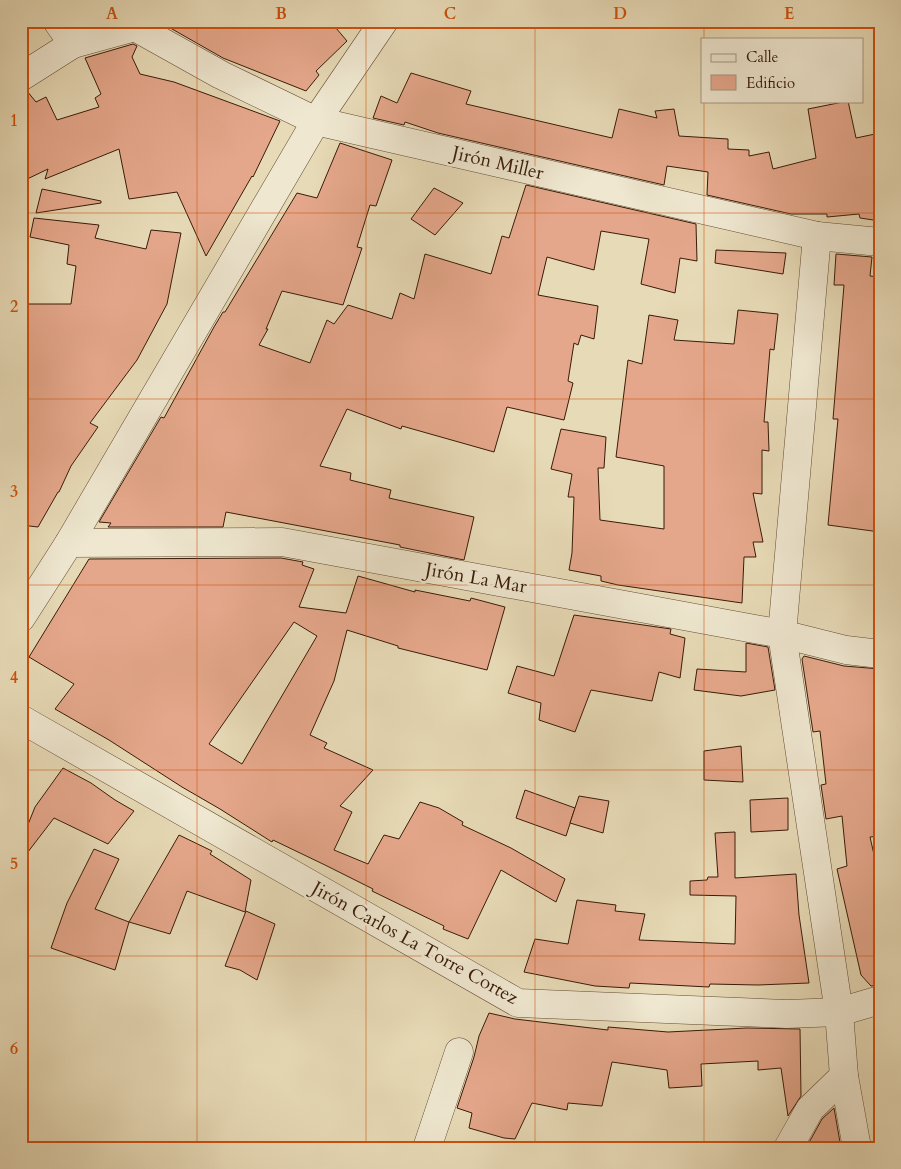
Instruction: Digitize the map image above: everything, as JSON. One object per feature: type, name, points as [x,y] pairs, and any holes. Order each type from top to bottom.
[{"type":"street","points":[[57,21],[73,44]]},
{"type":"street","points":[[21,618],[69,543],[316,121],[384,21]]},
{"type":"street","points":[[21,77],[73,44],[139,24]]},
{"type":"street","name":"Jirón Miller","points":[[139,24],[221,75],[316,121],[817,236],[880,242]]},
{"type":"street","points":[[817,236],[782,634],[839,1012],[844,1076],[857,1148]]},
{"type":"street","name":"Jirón La Mar","points":[[69,543],[282,542],[782,634],[846,650],[880,654]]},
{"type":"street","name":"Jirón Carlos La Torre Cortez","points":[[21,719],[518,1003],[787,1014],[839,1012],[880,1000]]},
{"type":"street","points":[[427,1148],[459,1052]]},
{"type":"street","points":[[788,1148],[810,1109],[844,1076]]},
{"type":"building","points":[[158,21],[330,21],[347,41],[316,71],[319,75],[306,91],[223,58]]},
{"type":"building","points":[[133,44],[137,46],[132,57],[140,74],[174,82],[280,121],[253,177],[206,256],[177,192],[129,199],[119,149],[45,179],[48,169],[21,182],[21,93],[27,91],[36,102],[46,97],[57,120],[99,107],[95,98],[101,94],[85,58]]},
{"type":"building","points":[[411,73],[471,91],[466,104],[612,138],[619,109],[657,118],[655,111],[674,109],[679,136],[728,139],[728,149],[749,150],[749,156],[769,152],[773,169],[816,158],[808,109],[848,102],[856,138],[880,133],[880,221],[860,218],[859,214],[827,217],[827,214],[791,214],[707,195],[708,172],[667,166],[664,185],[438,133],[405,122],[404,125],[373,118],[381,96],[397,103]]},
{"type":"building","points":[[340,143],[392,160],[376,206],[370,205],[357,247],[362,248],[343,305],[282,291],[266,329],[268,329],[259,345],[310,363],[327,320],[334,324],[348,305],[392,319],[400,293],[414,299],[425,254],[491,274],[502,236],[509,238],[526,185],[696,224],[697,261],[680,258],[675,293],[641,284],[649,239],[601,231],[594,270],[547,257],[538,295],[598,306],[594,339],[581,335],[578,345],[574,343],[568,381],[573,383],[564,420],[507,407],[494,452],[402,426],[401,429],[347,409],[320,466],[351,473],[350,480],[391,490],[389,498],[474,517],[464,560],[400,547],[400,545],[226,512],[223,527],[108,527],[111,523],[99,522],[161,417],[164,418],[214,327],[297,193],[317,198]]},
{"type":"building","points":[[434,188],[463,203],[435,235],[411,219]]},
{"type":"building","points":[[42,189],[101,201],[101,203],[36,213]]},
{"type":"building","points":[[34,218],[99,225],[95,238],[146,249],[151,230],[181,233],[167,304],[137,360],[90,423],[98,427],[71,466],[59,492],[38,527],[21,525],[21,501],[28,484],[21,482],[21,304],[71,304],[76,266],[67,264],[69,245],[30,237]]},
{"type":"building","points":[[716,250],[786,253],[783,274],[715,263]]},
{"type":"building","points":[[836,254],[872,257],[870,276],[880,277],[880,532],[828,525],[838,419],[833,419],[844,285],[834,285]]},
{"type":"building","points":[[738,310],[778,314],[774,350],[770,349],[764,422],[768,422],[769,451],[762,450],[762,494],[753,493],[763,542],[753,542],[756,557],[744,557],[742,603],[618,585],[601,581],[601,576],[569,570],[572,553],[574,497],[568,497],[572,474],[551,469],[561,429],[606,437],[604,468],[598,468],[600,520],[664,529],[664,466],[616,457],[628,360],[642,364],[649,315],[678,320],[674,340],[734,344]]},
{"type":"building","points":[[281,558],[303,562],[302,565],[314,569],[299,607],[346,613],[358,576],[415,592],[415,590],[470,601],[471,598],[505,607],[487,670],[398,648],[398,646],[347,630],[334,681],[310,735],[327,743],[324,748],[373,770],[340,806],[352,812],[334,850],[368,864],[384,835],[399,839],[420,802],[439,808],[463,822],[462,825],[511,848],[565,879],[556,902],[501,870],[468,939],[443,929],[444,926],[372,891],[373,889],[325,865],[273,840],[272,842],[109,740],[55,709],[74,684],[29,657],[89,559]],"holes":[[[294,622],[317,636],[242,764],[209,744]]]},
{"type":"building","points":[[574,615],[671,629],[670,634],[685,638],[680,678],[659,672],[652,701],[591,690],[575,732],[539,720],[541,703],[508,693],[517,666],[554,676]]},
{"type":"building","points":[[746,643],[768,647],[775,690],[741,696],[694,690],[697,669],[746,672]]},
{"type":"building","points":[[804,656],[844,666],[880,669],[880,836],[870,837],[880,881],[880,985],[871,986],[861,975],[837,869],[847,866],[842,816],[826,819],[821,785],[826,784],[820,731],[813,732],[802,659]]},
{"type":"building","points":[[741,746],[743,782],[704,780],[704,751]]},
{"type":"building","points":[[63,768],[91,783],[134,811],[108,844],[54,818],[21,861],[21,842],[35,807]]},
{"type":"building","points":[[525,790],[575,808],[566,836],[516,818]]},
{"type":"building","points":[[579,796],[609,801],[603,833],[570,823]]},
{"type":"building","points":[[788,798],[788,830],[751,832],[750,800]]},
{"type":"building","points":[[735,832],[735,878],[796,874],[799,915],[809,983],[710,984],[709,987],[630,983],[629,988],[595,986],[524,972],[535,939],[568,944],[577,900],[616,905],[615,911],[645,914],[639,940],[735,944],[736,896],[690,895],[690,881],[718,877],[715,833]]},
{"type":"building","points":[[179,835],[212,851],[210,854],[251,880],[245,912],[187,891],[170,934],[129,922]]},
{"type":"building","points":[[94,849],[119,859],[95,909],[129,922],[115,970],[51,948],[67,903]]},
{"type":"building","points":[[246,911],[275,924],[257,980],[240,970],[225,966]]},
{"type":"building","points":[[489,1013],[515,1019],[608,1030],[608,1027],[668,1032],[747,1028],[800,1029],[801,1096],[788,1116],[781,1068],[758,1070],[758,1061],[701,1064],[702,1086],[669,1088],[667,1070],[612,1062],[602,1106],[568,1103],[567,1110],[532,1103],[515,1139],[504,1138],[469,1128],[472,1113],[457,1108],[479,1036]]},
{"type":"building","points":[[834,1108],[841,1148],[806,1148],[822,1119]]}]
